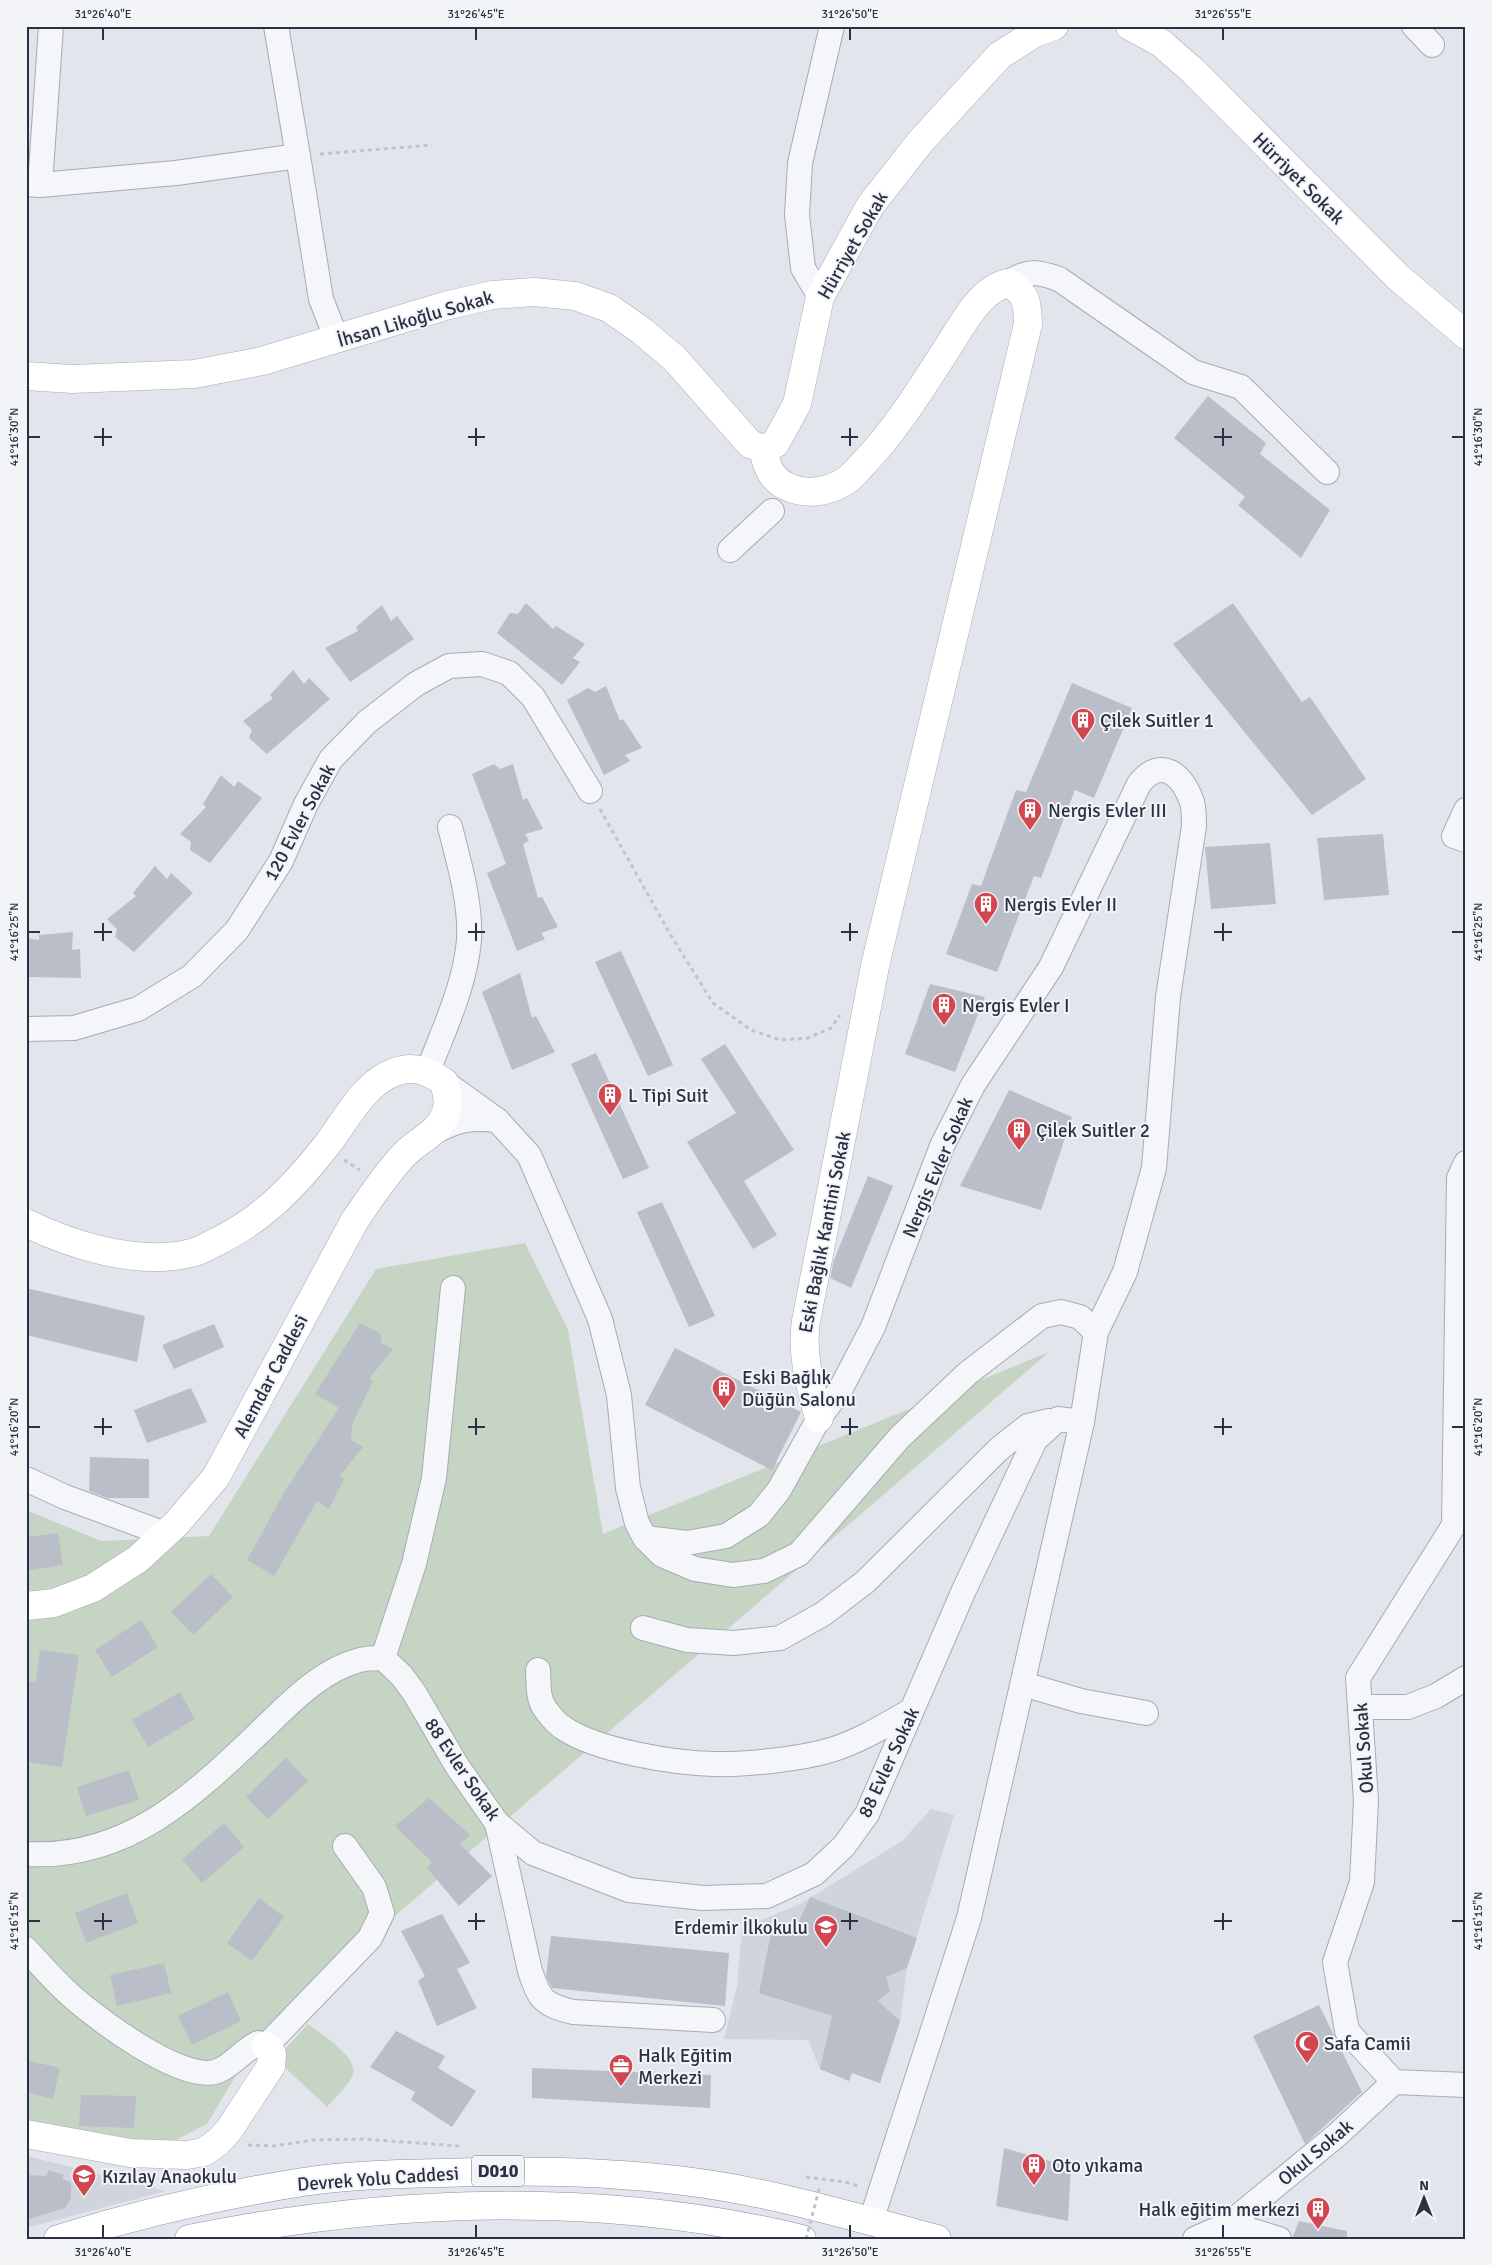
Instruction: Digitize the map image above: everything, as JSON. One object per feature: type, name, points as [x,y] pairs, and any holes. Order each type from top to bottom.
[{"type":"main road","name":"Hürriyet Sokak","points":[[757,447],[776,444],[798,404],[820,297],[870,206],[921,141],[1000,56],[1035,33],[1054,26]]},
{"type":"main road","name":"Hürriyet Sokak","points":[[1130,26],[1161,43],[1193,71],[1398,277],[1466,335]]},
{"type":"main road","points":[[757,447],[778,482],[792,489],[807,493],[824,491],[847,480],[876,450],[915,398],[967,317],[997,286],[1008,283]]},
{"type":"main road","name":"Eski Bağlık Kantini Sokak","points":[[819,1418],[805,1365],[803,1342],[884,932],[1028,324],[1027,301],[1019,289],[1008,283]]},
{"type":"main road","name":"İhsan Likoğlu Sokak","points":[[26,376],[72,379],[194,374],[262,361],[445,306],[492,294],[534,292],[575,296],[609,308],[642,331],[675,359],[757,447]]},
{"type":"main road","points":[[26,1223],[83,1247],[143,1257],[192,1253],[238,1232],[280,1199],[325,1147],[368,1089],[394,1072],[413,1068],[436,1076]]},
{"type":"main road","name":"Alemdar Caddesi","points":[[26,1606],[54,1603],[93,1588],[138,1558],[165,1534],[216,1477],[350,1228],[402,1156],[432,1133],[444,1117],[449,1101],[436,1076]]},
{"type":"main road","points":[[26,2134],[130,2153],[186,2155],[204,2152],[229,2130],[271,2066],[272,2054],[266,2046]]},
{"type":"main road","name":"Devrek Yolu Caddesi","points":[[58,2239],[150,2212],[305,2182],[401,2174],[508,2171],[615,2174],[685,2181],[772,2197],[937,2239]]},
{"type":"main road","name":"Devrek Yolu Caddesi","points":[[189,2239],[322,2216],[515,2205],[614,2210],[696,2218],[767,2230],[804,2239]]},
{"type":"street","points":[[51,26],[33,185],[176,173],[298,156]]},
{"type":"street","points":[[276,26],[322,299],[336,340]]},
{"type":"street","points":[[820,297],[803,268],[797,206],[800,163],[832,26]]},
{"type":"street","points":[[1414,26],[1432,45]]},
{"type":"street","points":[[1008,283],[1021,274],[1039,272],[1059,279],[1193,372],[1241,387],[1327,472]]},
{"type":"street","points":[[730,550],[772,511]]},
{"type":"street","name":"120 Evler Sokak","points":[[26,1029],[74,1028],[138,1009],[192,976],[237,930],[281,861],[306,804],[331,759],[368,722],[416,684],[449,666],[482,664],[509,673],[533,698],[590,791]]},
{"type":"street","name":"Nergis Evler Sokak","points":[[819,1418],[840,1390],[873,1327],[942,1146],[973,1085],[1051,968],[1139,784],[1147,774],[1158,769],[1172,772],[1184,785],[1193,804],[1194,826],[1168,997],[1154,1168],[1125,1272],[1096,1332]]},
{"type":"street","points":[[1466,810],[1454,836],[1466,840]]},
{"type":"street","points":[[450,827],[465,891],[469,939],[460,990],[436,1076],[497,1120],[529,1154],[600,1319],[619,1395],[628,1488],[637,1523],[645,1538],[662,1555],[695,1568],[733,1575],[764,1571],[799,1554],[900,1437],[968,1372],[1042,1316],[1061,1312],[1080,1317],[1096,1332],[1082,1422],[969,1918],[871,2221]]},
{"type":"street","points":[[432,1133],[455,1121],[475,1118],[497,1120]]},
{"type":"street","name":"Okul Sokak","points":[[1195,2239],[1229,2224],[1337,2135],[1394,2082],[1347,2031],[1335,1962],[1362,1882],[1366,1801],[1358,1678],[1460,1520],[1462,1253],[1460,1178],[1466,1163]]},
{"type":"street","points":[[26,1854],[44,1855],[85,1850],[141,1830],[204,1786],[289,1705],[325,1675],[361,1660],[383,1658],[414,1564],[434,1478],[454,1288]]},
{"type":"street","points":[[645,1538],[687,1543],[726,1536],[759,1515],[779,1490],[819,1418]]},
{"type":"street","points":[[643,1628],[687,1640],[734,1643],[780,1638],[823,1614],[865,1582],[919,1531],[999,1449],[1028,1426],[1058,1419],[1082,1422]]},
{"type":"street","name":"88 Evler Sokak","points":[[383,1658],[402,1676],[415,1694],[457,1766],[497,1822],[533,1853],[629,1890],[703,1898],[767,1896],[814,1874],[844,1846],[867,1814],[964,1590],[1034,1440],[1058,1419]]},
{"type":"street","points":[[26,1480],[64,1497],[165,1534]]},
{"type":"street","points":[[538,1670],[539,1695],[545,1709],[563,1728],[592,1743],[656,1757],[715,1764],[774,1760],[830,1750],[872,1734],[912,1710]]},
{"type":"street","points":[[1360,1707],[1408,1707],[1436,1696],[1466,1678]]},
{"type":"street","points":[[1023,1684],[1081,1701],[1146,1713]]},
{"type":"street","points":[[497,1822],[530,1971],[538,1995],[552,2007],[573,2012],[713,2020]]},
{"type":"street","points":[[26,1949],[66,1991],[116,2031],[185,2070],[201,2073],[217,2072],[248,2048],[258,2043],[266,2046],[370,1938],[382,1913],[374,1887],[345,1846]]},
{"type":"street","points":[[1394,2082],[1466,2085]]},
{"type":"street","points":[[1229,2224],[1279,2239]]},
{"type":"path","points":[[298,156],[432,145]]},
{"type":"path","points":[[590,791],[670,934],[713,1003],[751,1030],[780,1040],[808,1038],[830,1028],[842,1012]]},
{"type":"path","points":[[325,1147],[380,1184]]},
{"type":"path","points":[[213,2146],[274,2146],[313,2140],[362,2139],[462,2146]]},
{"type":"path","points":[[804,2239],[820,2186]]},
{"type":"shaded area","name":"Erdemir İlkokulu","points":[[931,1809],[954,1815],[907,1968],[900,2021],[880,2083],[852,2073],[849,2081],[820,2069],[808,2040],[724,2039],[737,1986],[742,1928],[800,1904],[902,1841]]},
{"type":"shaded area","name":"Kızılay Anaokulu","points":[[26,2156],[35,2158],[166,2191],[26,2228]]},
{"type":"green space","points":[[525,1243],[568,1330],[603,1534],[1049,1352],[280,2015],[235,2077],[207,2124],[151,2153],[26,2133],[26,1510],[101,1541],[209,1536],[376,1269]]},
{"type":"green space","points":[[308,2024],[330,2040],[346,2055],[351,2062],[353,2070],[350,2081],[327,2107],[276,2059]]},
{"type":"building","points":[[1208,396],[1266,443],[1260,454],[1330,510],[1301,558],[1238,505],[1245,497],[1174,438]]},
{"type":"building","points":[[526,603],[553,629],[556,626],[585,644],[573,658],[580,662],[562,685],[497,633],[510,613],[518,614]]},
{"type":"building","points":[[1233,603],[1302,702],[1310,697],[1366,779],[1312,815],[1173,644]]},
{"type":"building","points":[[382,605],[391,621],[397,616],[414,639],[350,682],[325,648],[358,631],[356,627]]},
{"type":"building","points":[[293,670],[304,684],[309,678],[330,699],[267,754],[249,738],[252,730],[243,721],[273,698],[270,695]]},
{"type":"building","points":[[1072,683],[1132,708],[1094,798],[1075,790],[1041,878],[1034,876],[997,972],[946,954],[972,884],[981,886],[1016,790],[1026,792]]},
{"type":"building","points":[[606,686],[620,721],[623,719],[642,748],[625,755],[630,761],[604,775],[567,700],[588,688],[595,692]]},
{"type":"building","points":[[494,764],[500,769],[513,764],[523,800],[527,798],[543,829],[525,834],[529,841],[523,844],[538,898],[542,897],[558,927],[541,933],[545,939],[517,951],[487,873],[506,864],[472,774]]},
{"type":"building","points":[[221,775],[234,787],[238,781],[262,798],[210,863],[190,850],[191,842],[180,834],[206,807],[203,804]]},
{"type":"building","points":[[1383,834],[1389,895],[1324,900],[1317,838]]},
{"type":"building","points":[[1270,843],[1276,904],[1211,909],[1205,847]]},
{"type":"building","points":[[155,866],[167,879],[171,873],[193,893],[134,952],[115,937],[117,929],[107,919],[136,896],[133,893]]},
{"type":"building","points":[[73,932],[72,950],[80,949],[81,978],[26,977],[26,938],[39,940],[39,935]]},
{"type":"building","name":"L Tipi Suit","points":[[621,951],[673,1065],[648,1076],[595,962]]},
{"type":"building","points":[[520,973],[532,1018],[536,1016],[555,1052],[512,1070],[482,992]]},
{"type":"building","name":"Nergis Evler I","points":[[930,984],[985,997],[955,1072],[905,1054]]},
{"type":"building","points":[[725,1044],[794,1150],[744,1181],[777,1235],[753,1249],[687,1142],[736,1113],[701,1059]]},
{"type":"building","name":"L Tipi Suit","points":[[596,1053],[649,1168],[623,1179],[571,1064]]},
{"type":"building","name":"Çilek Suitler 2","points":[[1009,1090],[1072,1117],[1041,1210],[960,1186]]},
{"type":"building","points":[[868,1176],[893,1186],[851,1288],[830,1278],[834,1260]]},
{"type":"building","points":[[662,1202],[715,1316],[689,1327],[637,1212]]},
{"type":"building","points":[[26,1288],[145,1316],[137,1362],[26,1335]]},
{"type":"building","points":[[360,1323],[381,1334],[381,1343],[393,1349],[369,1379],[373,1381],[352,1425],[351,1440],[363,1447],[340,1476],[344,1479],[329,1509],[317,1501],[274,1576],[247,1560],[285,1491],[339,1408],[315,1394]]},
{"type":"building","points":[[214,1324],[224,1347],[174,1369],[162,1345]]},
{"type":"building","name":"Eski Bağlık Düğün Salonu","points":[[675,1348],[801,1412],[772,1470],[645,1405]]},
{"type":"building","points":[[191,1388],[207,1422],[147,1443],[134,1410]]},
{"type":"building","points":[[90,1457],[149,1459],[149,1498],[107,1498],[89,1491]]},
{"type":"building","points":[[58,1533],[63,1565],[26,1571],[26,1537]]},
{"type":"building","points":[[211,1574],[233,1597],[193,1635],[171,1612]]},
{"type":"building","points":[[141,1620],[158,1647],[112,1677],[95,1650]]},
{"type":"building","points":[[40,1650],[79,1655],[62,1767],[26,1762],[26,1681],[36,1682]]},
{"type":"building","points":[[180,1692],[195,1719],[148,1747],[132,1720]]},
{"type":"building","points":[[286,1758],[308,1781],[268,1819],[246,1797]]},
{"type":"building","points":[[129,1770],[139,1800],[86,1816],[77,1787]]},
{"type":"building","points":[[429,1798],[470,1835],[460,1844],[492,1876],[459,1906],[427,1868],[432,1862],[395,1826]]},
{"type":"building","points":[[224,1823],[244,1847],[202,1883],[182,1859]]},
{"type":"building","points":[[127,1893],[138,1923],[86,1943],[75,1913]]},
{"type":"building","points":[[810,1897],[917,1938],[907,1968],[886,1977],[890,1991],[878,2001],[900,2021],[880,2083],[852,2073],[849,2081],[820,2069],[832,2016],[759,1993],[772,1928],[793,1935]]},
{"type":"building","points":[[259,1898],[284,1917],[252,1961],[227,1943]]},
{"type":"building","points":[[442,1914],[470,1963],[457,1969],[477,2008],[437,2026],[418,1981],[425,1976],[401,1931]]},
{"type":"building","points":[[551,1936],[729,1953],[725,2006],[552,1988],[546,1976]]},
{"type":"building","points":[[164,1963],[171,1993],[117,2006],[110,1975]]},
{"type":"building","points":[[228,1992],[241,2021],[192,2045],[178,2016]]},
{"type":"building","name":"Safa Camii","points":[[1319,2005],[1362,2092],[1305,2144],[1253,2036]]},
{"type":"building","points":[[396,2031],[445,2056],[438,2068],[476,2091],[452,2127],[411,2100],[415,2092],[370,2067]]},
{"type":"building","points":[[26,2060],[60,2068],[53,2099],[26,2092]]},
{"type":"building","name":"Halk Eğitim Merkezi","points":[[532,2068],[711,2075],[710,2108],[532,2098]]},
{"type":"building","points":[[81,2095],[136,2096],[134,2128],[79,2126]]},
{"type":"building","name":"Oto yıkama","points":[[1004,2148],[1071,2167],[1068,2221],[996,2206]]},
{"type":"building","points":[[49,2170],[64,2175],[62,2179],[71,2182],[71,2198],[65,2208],[26,2220],[26,2175],[46,2176]]},
{"type":"building","name":"Halk eğitim merkezi","points":[[1299,2221],[1347,2231],[1347,2239],[1292,2239]]},
{"type":"place","name":"Çilek Suitler 1","points":[[1083,741]]},
{"type":"place","name":"Nergis Evler III","points":[[1030,831]]},
{"type":"place","name":"Nergis Evler II","points":[[986,925]]},
{"type":"place","name":"Nergis Evler I","points":[[944,1026]]},
{"type":"place","name":"L Tipi Suit","points":[[610,1116]]},
{"type":"place","name":"Çilek Suitler 2","points":[[1019,1151]]},
{"type":"place","name":"Eski Bağlık Düğün Salonu","points":[[724,1409]]},
{"type":"place","name":"Erdemir İlkokulu","points":[[826,1948]]},
{"type":"place","name":"Safa Camii","points":[[1307,2064]]},
{"type":"place","name":"Halk Eğitim Merkezi","points":[[621,2087]]},
{"type":"place","name":"Oto yıkama","points":[[1034,2186]]},
{"type":"place","name":"Kızılay Anaokulu","points":[[84,2197]]},
{"type":"place","name":"Halk eğitim merkezi","points":[[1318,2230]]}]
